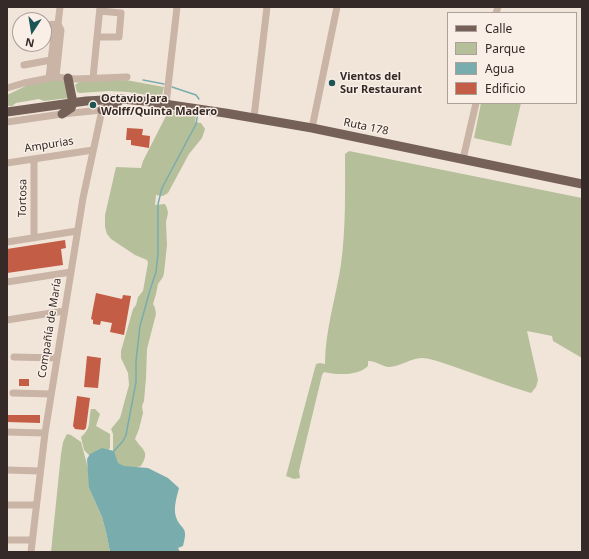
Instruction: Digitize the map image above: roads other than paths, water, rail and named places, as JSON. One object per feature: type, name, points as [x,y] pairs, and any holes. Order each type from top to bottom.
[{"type":"main road","points":[[62,114],[71,108],[73,103],[68,78]]},
{"type":"main road","name":"Ruta 178","points":[[7,112],[73,103],[121,99],[144,101],[254,117],[582,184]]},
{"type":"main road","points":[[102,110],[114,106],[121,99]]},
{"type":"street","points":[[53,78],[51,60],[61,30],[58,24],[60,7]]},
{"type":"street","points":[[166,104],[177,7]]},
{"type":"street","points":[[254,117],[268,7]]},
{"type":"street","points":[[312,128],[336,7]]},
{"type":"street","points":[[93,78],[97,37],[100,9],[122,10],[119,37],[97,37]]},
{"type":"street","points":[[52,24],[58,24]]},
{"type":"street","points":[[53,78],[56,45]]},
{"type":"street","points":[[24,64],[51,60]]},
{"type":"street","points":[[7,88],[24,82],[53,78],[127,77]]},
{"type":"street","points":[[463,159],[476,104]]},
{"type":"street","points":[[7,122],[102,110]]},
{"type":"street","name":"Compañía de María","points":[[31,552],[45,433],[64,311],[83,198],[102,110]]},
{"type":"street","name":"Ampurias","points":[[7,163],[94,150]]},
{"type":"street","name":"Tortosa","points":[[34,159],[34,238]]},
{"type":"street","points":[[7,242],[77,231]]},
{"type":"street","points":[[7,282],[71,272]]},
{"type":"street","points":[[7,320],[64,311]]},
{"type":"street","points":[[14,358],[57,358]]},
{"type":"street","points":[[13,393],[51,394]]},
{"type":"street","points":[[7,432],[45,433]]},
{"type":"street","points":[[7,470],[40,471]]},
{"type":"street","points":[[7,505],[36,505]]},
{"type":"street","points":[[7,540],[32,540]]},
{"type":"water","points":[[102,448],[114,451],[118,463],[124,466],[148,468],[168,478],[179,488],[175,513],[178,521],[185,531],[183,546],[178,548],[180,552],[110,552],[102,517],[89,488],[87,459],[90,454]]},
{"type":"waterway","points":[[143,80],[164,84]]},
{"type":"waterway","points":[[172,87],[196,95],[199,99]]},
{"type":"waterway","points":[[114,451],[126,435],[136,382],[136,361],[140,326],[156,272],[158,254],[158,204],[162,188],[196,124],[198,113]]},
{"type":"place","name":"Vientos del Sur Restaurant","points":[[332,83]]},
{"type":"place","name":"Octavio Jara Wolff/Quinta Madero","points":[[93,105]]}]
